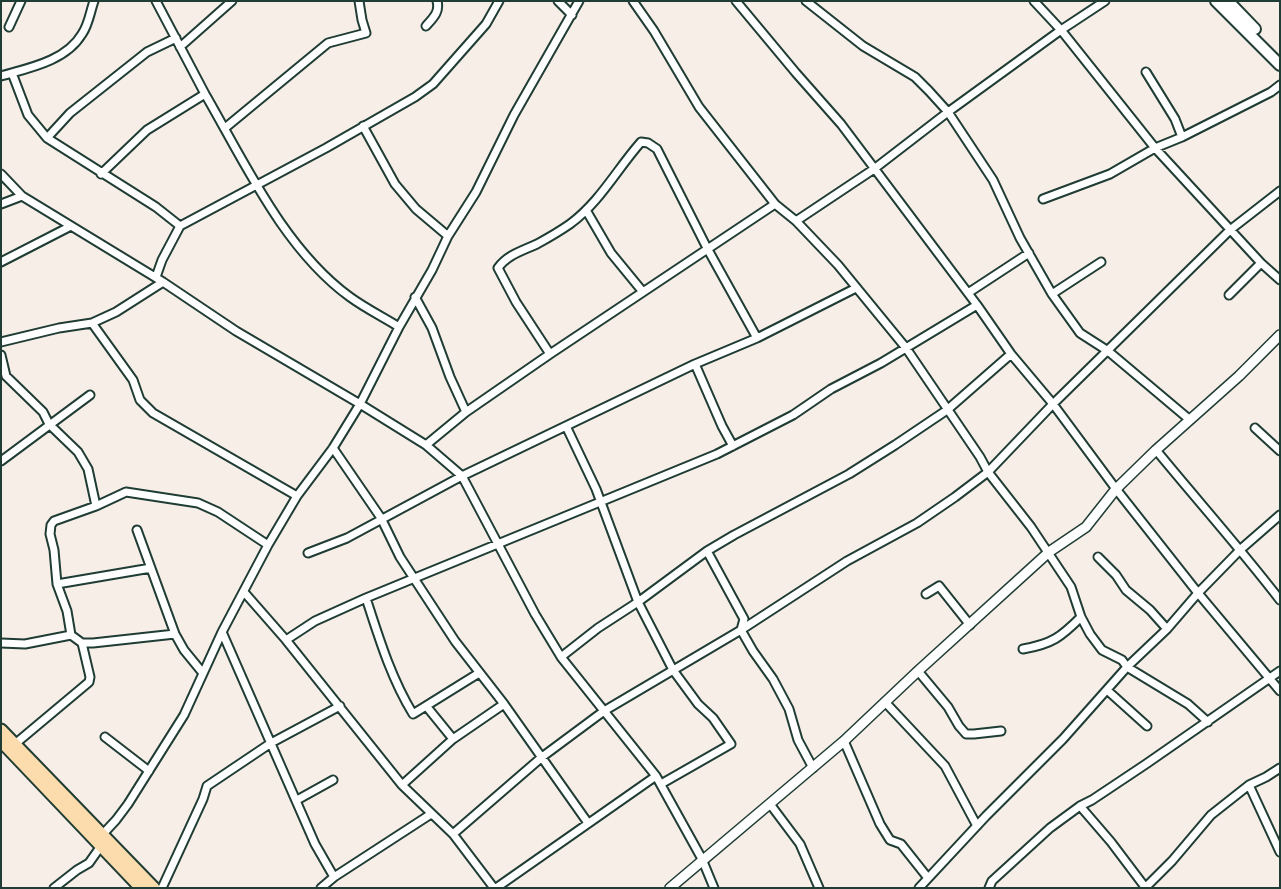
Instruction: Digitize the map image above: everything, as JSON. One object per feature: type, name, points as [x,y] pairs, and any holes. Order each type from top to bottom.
[{"type":"highway","points":[[1,730],[102,841],[141,888]]},
{"type":"highway","points":[[1,741],[102,841],[154,888]]},
{"type":"main road","points":[[1216,1],[1280,64]]},
{"type":"main road","points":[[1228,1],[1280,55]]},
{"type":"street","points":[[8,27],[21,1]]},
{"type":"street","points":[[1,76],[50,60],[76,43],[87,24],[94,1]]},
{"type":"street","points":[[156,1],[205,94],[257,185],[298,246],[318,268],[350,296],[399,326]]},
{"type":"street","points":[[180,47],[232,1]]},
{"type":"street","points":[[225,128],[328,43],[366,32],[359,1]]},
{"type":"street","points":[[426,26],[439,9],[437,1]]},
{"type":"street","points":[[156,277],[162,260],[180,226],[395,110],[433,84],[486,24],[499,1]]},
{"type":"street","points":[[558,1],[572,15]]},
{"type":"street","points":[[54,888],[89,863],[184,715],[202,672],[268,545],[297,496],[333,448],[360,404],[399,326],[432,270],[448,236],[476,192],[514,115],[579,1]]},
{"type":"street","points":[[633,1],[654,31],[699,108],[775,204],[796,221],[838,265],[906,348],[980,457],[988,472],[1049,552],[1071,587],[1081,617],[1090,634],[1102,650],[1122,660],[1127,667],[1188,704],[1208,722]]},
{"type":"street","points":[[736,1],[841,124],[977,305],[1011,354],[1053,404],[1116,489],[1198,593],[1280,691]]},
{"type":"street","points":[[806,1],[863,46],[915,77],[948,112],[993,180],[1020,238],[1052,294],[1080,333],[1108,351],[1190,420]]},
{"type":"street","points":[[1034,1],[1061,30],[1155,148],[1230,230],[1280,280]]},
{"type":"street","points":[[796,221],[874,170],[948,112],[1061,30],[1105,1]]},
{"type":"street","points":[[47,138],[70,113],[147,52],[176,38]]},
{"type":"street","points":[[1146,72],[1175,119],[1182,137]]},
{"type":"street","points":[[12,73],[28,115],[47,138],[101,174],[156,207],[180,226]]},
{"type":"street","points":[[1043,199],[1110,174],[1155,148],[1182,137],[1271,92],[1280,84]]},
{"type":"street","points":[[101,174],[147,130],[205,94]]},
{"type":"street","points":[[364,126],[394,184],[416,209],[448,236]]},
{"type":"street","points":[[550,354],[516,302],[498,268],[503,261],[537,244],[570,224],[586,210],[598,198],[641,142],[648,143],[656,149],[707,248],[757,338]]},
{"type":"street","points":[[1,174],[22,196],[156,277],[236,331],[426,445],[462,476],[535,614],[561,657],[656,776],[702,859],[714,888]]},
{"type":"street","points":[[453,834],[542,757],[604,711],[741,630],[846,561],[917,523],[988,472],[1053,404],[1230,230],[1280,191]]},
{"type":"street","points":[[1,204],[22,196]]},
{"type":"street","points":[[426,445],[466,412],[775,204]]},
{"type":"street","points":[[586,210],[612,253],[643,292]]},
{"type":"street","points":[[1,262],[71,226]]},
{"type":"street","points":[[968,293],[1029,254]]},
{"type":"street","points":[[1052,294],[1101,262]]},
{"type":"street","points":[[1229,295],[1261,262]]},
{"type":"street","points":[[1,342],[58,328],[92,323],[116,312],[163,282]]},
{"type":"street","points":[[308,553],[347,538],[462,476],[695,364],[757,338],[856,288]]},
{"type":"street","points":[[415,297],[432,328],[450,377],[466,412]]},
{"type":"street","points":[[286,640],[315,621],[366,598],[498,543],[602,503],[717,454],[793,414],[977,305]]},
{"type":"street","points":[[92,323],[133,380],[140,400],[153,413],[297,496]]},
{"type":"street","points":[[670,888],[702,859],[844,741],[1049,552],[1086,527],[1116,489],[1156,450],[1239,376],[1280,335]]},
{"type":"street","points":[[561,657],[598,628],[638,602],[707,551],[742,530],[849,474],[947,410],[1011,354]]},
{"type":"street","points":[[1,355],[6,376],[43,412],[49,424],[78,452],[88,469],[96,506]]},
{"type":"street","points":[[695,364],[722,426],[733,446]]},
{"type":"street","points":[[1,461],[90,395]]},
{"type":"street","points":[[566,426],[602,503],[638,602],[673,670],[698,704],[713,718],[731,744],[661,784]]},
{"type":"street","points":[[1255,428],[1280,451]]},
{"type":"street","points":[[333,448],[381,518],[400,557],[455,641],[504,704],[588,823]]},
{"type":"street","points":[[1156,450],[1241,550],[1280,600]]},
{"type":"street","points":[[15,744],[89,682],[90,676],[82,643],[71,635],[67,611],[57,584],[54,550],[50,534],[51,525],[54,521],[96,506],[126,492],[198,503],[218,512],[268,545]]},
{"type":"street","points":[[919,888],[1063,739],[1127,667],[1167,629],[1198,593],[1241,550],[1280,515]]},
{"type":"street","points":[[137,530],[175,634],[184,650],[202,672]]},
{"type":"street","points":[[707,551],[744,620],[741,630],[773,679],[789,709],[798,740],[812,768]]},
{"type":"street","points":[[1098,557],[1116,575],[1126,590],[1150,610],[1167,629]]},
{"type":"street","points":[[57,584],[151,568]]},
{"type":"street","points":[[926,594],[939,586],[970,625]]},
{"type":"street","points":[[244,592],[286,640],[402,785],[453,834],[495,888],[656,776]]},
{"type":"street","points":[[366,598],[390,668],[403,698],[413,714],[479,673]]},
{"type":"street","points":[[1023,649],[1042,645],[1061,636],[1081,617]]},
{"type":"street","points":[[222,632],[315,844],[334,877]]},
{"type":"street","points":[[82,643],[175,634]]},
{"type":"street","points":[[1,643],[25,644],[71,635]]},
{"type":"street","points":[[918,671],[948,707],[966,734],[1000,731]]},
{"type":"street","points":[[989,888],[992,881],[1026,850],[1080,806],[1092,800],[1208,722],[1280,671]]},
{"type":"street","points":[[1107,690],[1147,726]]},
{"type":"street","points":[[885,702],[945,766],[977,826]]},
{"type":"street","points":[[402,785],[453,739],[504,704]]},
{"type":"street","points":[[162,888],[203,799],[207,786],[271,743],[340,706]]},
{"type":"street","points":[[427,707],[453,739]]},
{"type":"street","points":[[105,737],[149,771]]},
{"type":"street","points":[[844,741],[880,824],[890,840],[901,844],[928,878]]},
{"type":"street","points":[[1080,806],[1111,842],[1145,888],[1172,861],[1211,815],[1248,786],[1266,778],[1280,768]]},
{"type":"street","points":[[297,800],[333,780]]},
{"type":"street","points":[[1248,786],[1280,852]]},
{"type":"street","points":[[770,804],[800,844],[819,888]]},
{"type":"street","points":[[321,888],[334,877],[431,814]]}]
